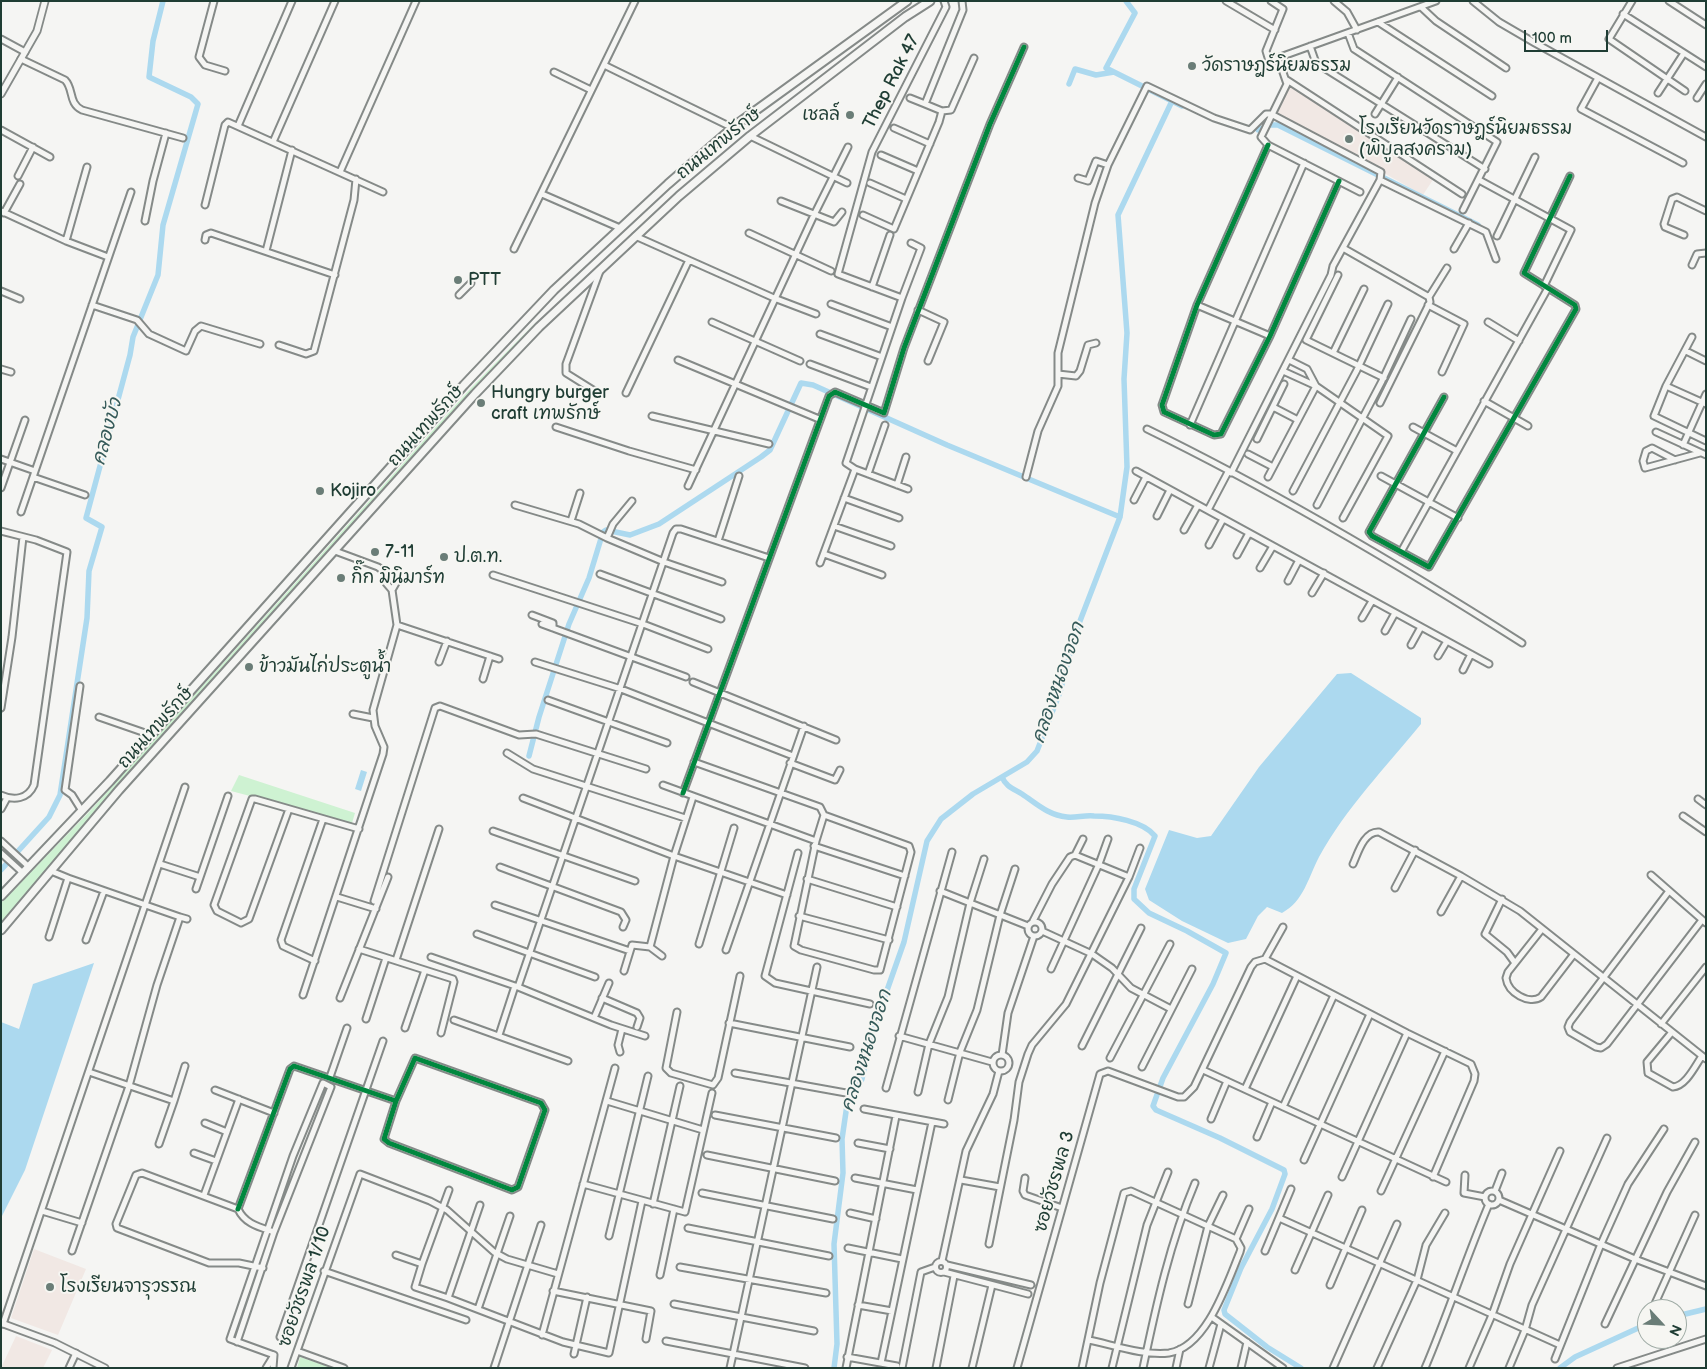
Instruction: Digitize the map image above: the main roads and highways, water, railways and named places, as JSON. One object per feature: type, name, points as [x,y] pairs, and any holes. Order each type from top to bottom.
[{"type":"main road","name":"ถนนเทพรักษ์","points":[[1,896],[82,811],[464,385],[548,296],[620,228],[733,128],[907,1]]},
{"type":"main road","name":"ถนนเทพรักษ์","points":[[1,930],[119,790],[475,394],[539,327],[679,196],[750,136],[905,17],[930,1]]},
{"type":"main road","points":[[548,296],[549,306],[560,307]]},
{"type":"main road","points":[[529,316],[539,316],[542,322],[539,327]]},
{"type":"water","points":[[1351,673],[1421,718],[1421,724],[1341,822],[1319,857],[1305,888],[1296,902],[1282,913],[1267,907],[1258,916],[1246,939],[1228,943],[1182,921],[1149,900],[1145,889],[1169,830],[1197,838],[1211,836],[1259,767],[1337,674]]},
{"type":"water","points":[[361,770],[367,772],[361,791],[355,789]]},
{"type":"water","points":[[94,963],[25,1170],[1,1218],[1,1022],[19,1029],[33,984]]},
{"type":"waterway","name":"คลองบัว","points":[[1,870],[49,817],[60,795],[87,618],[89,571],[102,527],[86,518],[130,355],[133,337],[158,275],[163,225],[198,104],[191,97],[149,77],[153,41],[163,1]]},
{"type":"waterway","name":"คลองหนองจอก","points":[[834,1368],[837,1344],[834,1244],[843,1173],[842,1139],[848,1098],[862,1079],[872,1033],[904,942],[927,841],[941,819],[973,794],[1027,762],[1037,751],[1060,692],[1075,634],[1120,517],[1127,467],[1124,379],[1127,333],[1118,215],[1172,101],[1106,68],[1135,13],[1126,1]]},
{"type":"waterway","points":[[1069,84],[1075,69],[1096,75],[1114,72]]},
{"type":"waterway","points":[[1172,101],[1182,106]]},
{"type":"waterway","points":[[1258,130],[1270,125],[1278,125],[1478,225]]},
{"type":"waterway","points":[[529,756],[539,717],[569,624],[589,578],[603,532],[606,530],[630,535],[659,524],[761,457],[770,450],[801,383],[813,385],[947,445],[1120,517]]},
{"type":"waterway","points":[[1002,777],[1011,787],[1043,809],[1054,814],[1067,817],[1101,816],[1118,818],[1135,823],[1150,831],[1155,836],[1134,889],[1134,899],[1149,913],[1187,931],[1226,953],[1213,984],[1163,1078],[1153,1106],[1156,1110],[1220,1138],[1284,1170],[1285,1174],[1272,1209],[1241,1268],[1224,1310],[1225,1314],[1267,1347],[1301,1368]]},
{"type":"waterway","points":[[1687,1314],[1706,1309]]},
{"type":"waterway","points":[[1560,1368],[1575,1357],[1637,1329]]},
{"type":"place","name":"วัดราษฎร์นิยมธรรม","points":[[1192,66]]},
{"type":"place","name":"เชลล์","points":[[850,115]]},
{"type":"place","name":"โรงเรียนวัดราษฎร์นิยมธรรม (พิบูลสงคราม)","points":[[1349,139]]},
{"type":"place","name":"PTT","points":[[458,280]]},
{"type":"place","name":"Hungry burger craft เทพรักษ์","points":[[481,403]]},
{"type":"place","name":"Kojiro","points":[[320,491]]},
{"type":"place","name":"7-11","points":[[375,552]]},
{"type":"place","name":"ป.ต.ท.","points":[[444,557]]},
{"type":"place","name":"กิ๊ก มินิมาร์ท","points":[[341,578]]},
{"type":"place","name":"ข้าวมันไก่ประตูน้ำ","points":[[249,667]]},
{"type":"place","name":"โรงเรียนจารุวรรณ","points":[[50,1287]]}]
